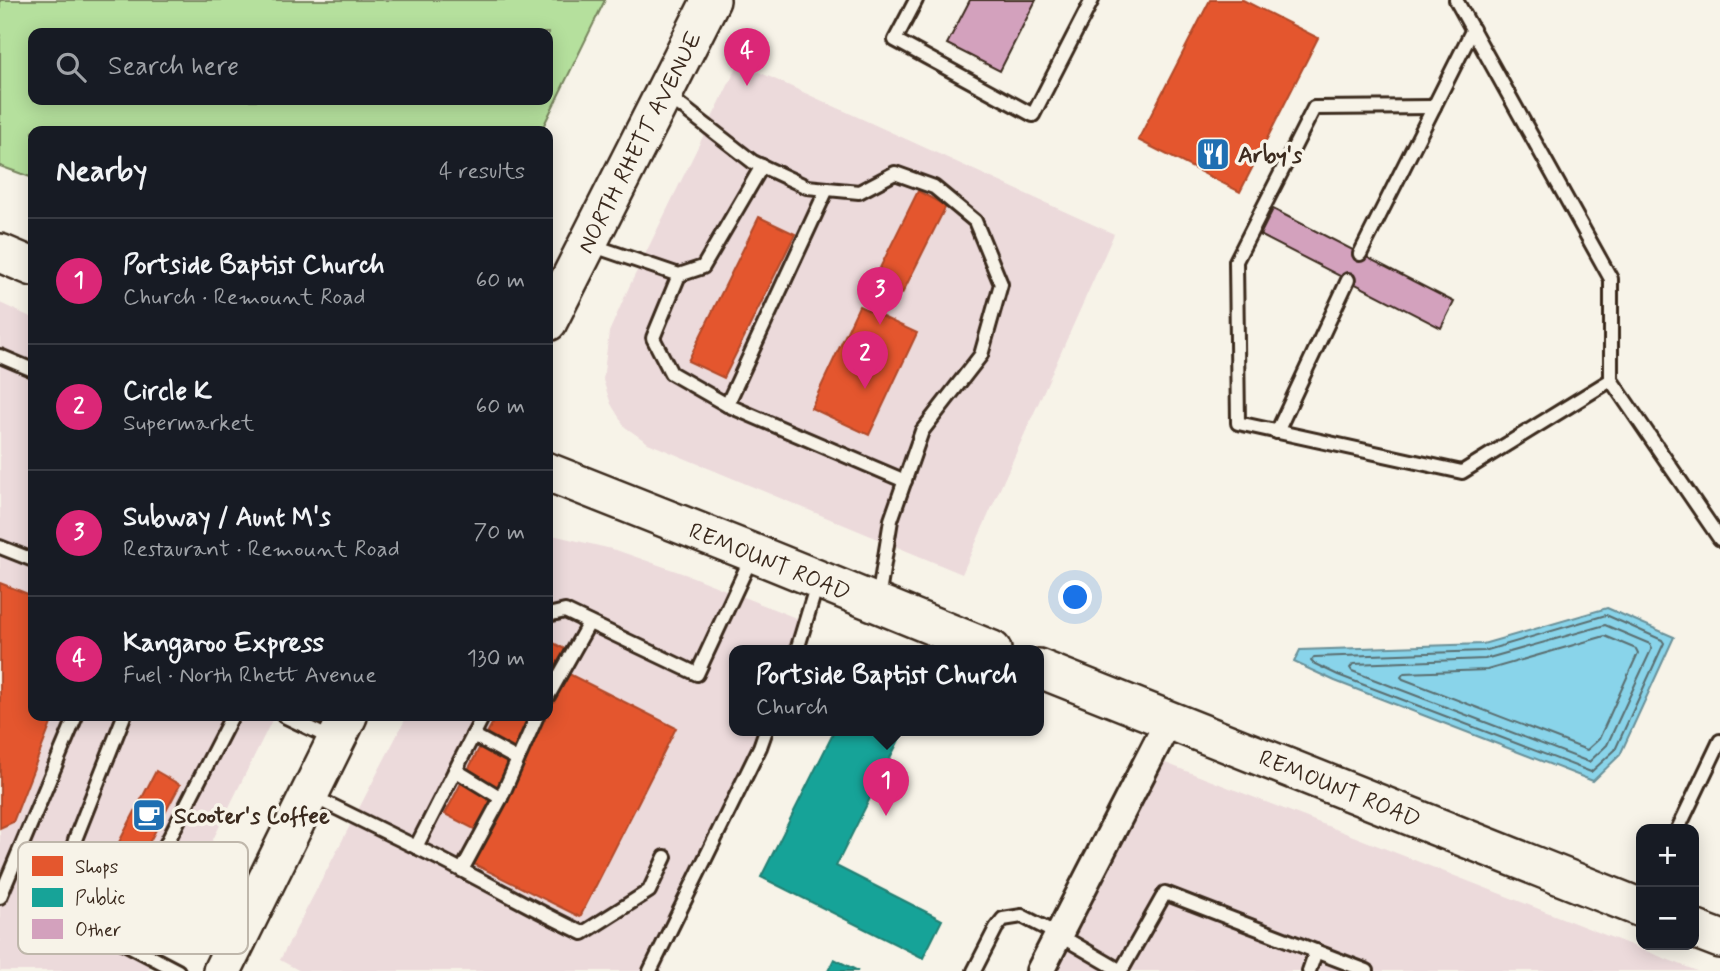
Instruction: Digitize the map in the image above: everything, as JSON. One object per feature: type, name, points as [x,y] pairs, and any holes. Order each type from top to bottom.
[{"type":"main road","name":"NORTH RHETT AVENUE","points":[[553,312],[711,0]]},
{"type":"main road","points":[[0,253],[28,265]]},
{"type":"main road","name":"REMOUNT ROAD","points":[[553,474],[980,645]]},
{"type":"main road","name":"REMOUNT ROAD","points":[[1044,670],[1636,905]]},
{"type":"main road","points":[[248,919],[342,728]]},
{"type":"main road","points":[[1699,931],[1720,939]]},
{"type":"main road","points":[[222,971],[230,954]]},
{"type":"street","points":[[1040,971],[1169,720]]},
{"type":"lane","points":[[916,0],[895,40],[1033,115],[1092,0]]},
{"type":"lane","points":[[1456,0],[1611,279],[1611,380],[1720,539]]},
{"type":"lane","points":[[1360,254],[1472,29]]},
{"type":"lane","points":[[664,93],[753,162],[807,187],[859,191],[895,173],[934,187],[975,221],[1001,284],[981,355],[922,431],[891,520],[877,604]]},
{"type":"lane","points":[[1434,107],[1314,108],[1236,261],[1238,424],[1462,472],[1611,380]]},
{"type":"lane","points":[[587,244],[679,275],[703,267],[762,166]]},
{"type":"lane","points":[[727,405],[827,189]]},
{"type":"lane","points":[[679,275],[653,338],[671,373],[727,405],[905,481]]},
{"type":"lane","points":[[1277,432],[1348,280]]},
{"type":"lane","points":[[0,356],[28,368]]},
{"type":"lane","points":[[0,547],[28,558]]},
{"type":"lane","points":[[553,614],[565,611],[697,674],[753,553]]},
{"type":"lane","points":[[798,645],[818,580]]},
{"type":"lane","points":[[553,677],[589,623]]},
{"type":"lane","points":[[23,842],[74,721]]},
{"type":"lane","points":[[75,842],[122,721]]},
{"type":"lane","points":[[167,842],[229,721]]},
{"type":"lane","points":[[308,721],[342,728]]},
{"type":"lane","points":[[416,847],[480,721]]},
{"type":"lane","points":[[462,870],[501,797],[532,721]]},
{"type":"lane","points":[[473,735],[517,759]]},
{"type":"lane","points":[[650,971],[764,736]]},
{"type":"lane","points":[[1680,824],[1720,741]]},
{"type":"lane","points":[[455,770],[501,797]]},
{"type":"lane","points":[[310,795],[583,933],[649,891],[665,857]]},
{"type":"lane","points":[[0,897],[18,854]]},
{"type":"lane","points":[[974,971],[1003,919],[1022,916],[1059,934],[1121,971],[1165,893],[1367,971]]},
{"type":"lane","points":[[1309,971],[1317,951]]},
{"type":"lane","points":[[145,954],[178,971]]},
{"type":"shaded area","points":[[739,63],[1114,234],[962,574],[648,443],[625,427],[611,404],[603,380],[609,332]]},
{"type":"shaded area","points":[[0,303],[28,316],[28,721],[272,721],[212,842],[18,842],[18,954],[156,954],[148,971],[0,971]]},
{"type":"shaded area","points":[[553,535],[616,550],[806,622],[797,645],[729,645],[729,736],[763,736],[661,971],[300,971],[280,960],[404,721],[553,721]]},
{"type":"shaded area","points":[[1150,757],[1636,947],[1636,950],[1643,950],[1697,971],[1040,971]]},
{"type":"green space","points":[[0,0],[605,0],[543,126],[28,126],[28,176],[0,166]]},
{"type":"water","points":[[1607,608],[1674,637],[1620,755],[1593,781],[1335,681],[1294,662],[1300,650],[1483,644]]},
{"type":"building: Shops","points":[[1210,0],[1243,0],[1318,38],[1240,192],[1138,140]]},
{"type":"building: Shops","points":[[918,191],[946,206],[902,294],[874,280]]},
{"type":"building: Shops","points":[[759,217],[795,234],[724,378],[688,361]]},
{"type":"building: Shops","points":[[859,306],[917,333],[869,435],[811,408]]},
{"type":"building: Shops","points":[[0,583],[28,594],[28,721],[52,721],[13,822],[0,828]]},
{"type":"building: Shops","points":[[553,643],[570,652],[553,686]]},
{"type":"building: Shops","points":[[565,672],[676,728],[580,917],[474,864],[542,721],[553,721],[553,697]]},
{"type":"building: Shops","points":[[493,721],[535,721],[517,759],[476,830],[445,814]]},
{"type":"building: Shops","name":"Scooter's Coffee","points":[[156,771],[180,785],[149,842],[119,842]]},
{"type":"building: Public","points":[[832,736],[901,736],[836,866],[942,920],[923,958],[761,877]]},
{"type":"building: Public","points":[[834,959],[858,971],[828,971]]},
{"type":"building: Other","points":[[970,0],[1036,0],[1000,71],[947,44]]},
{"type":"building: Other","points":[[1273,209],[1454,302],[1441,328],[1260,235]]},
{"type":"place","name":"Kangaroo Express","points":[[747,86]]},
{"type":"place","name":"Arby's","points":[[1213,154]]},
{"type":"place","name":"Subway / Aunt M's","points":[[880,325]]},
{"type":"place","name":"Circle K","points":[[865,389]]},
{"type":"place","name":"Scooter's Coffee","points":[[149,815]]},
{"type":"place","name":"Portside Baptist Church","points":[[886,816]]}]
